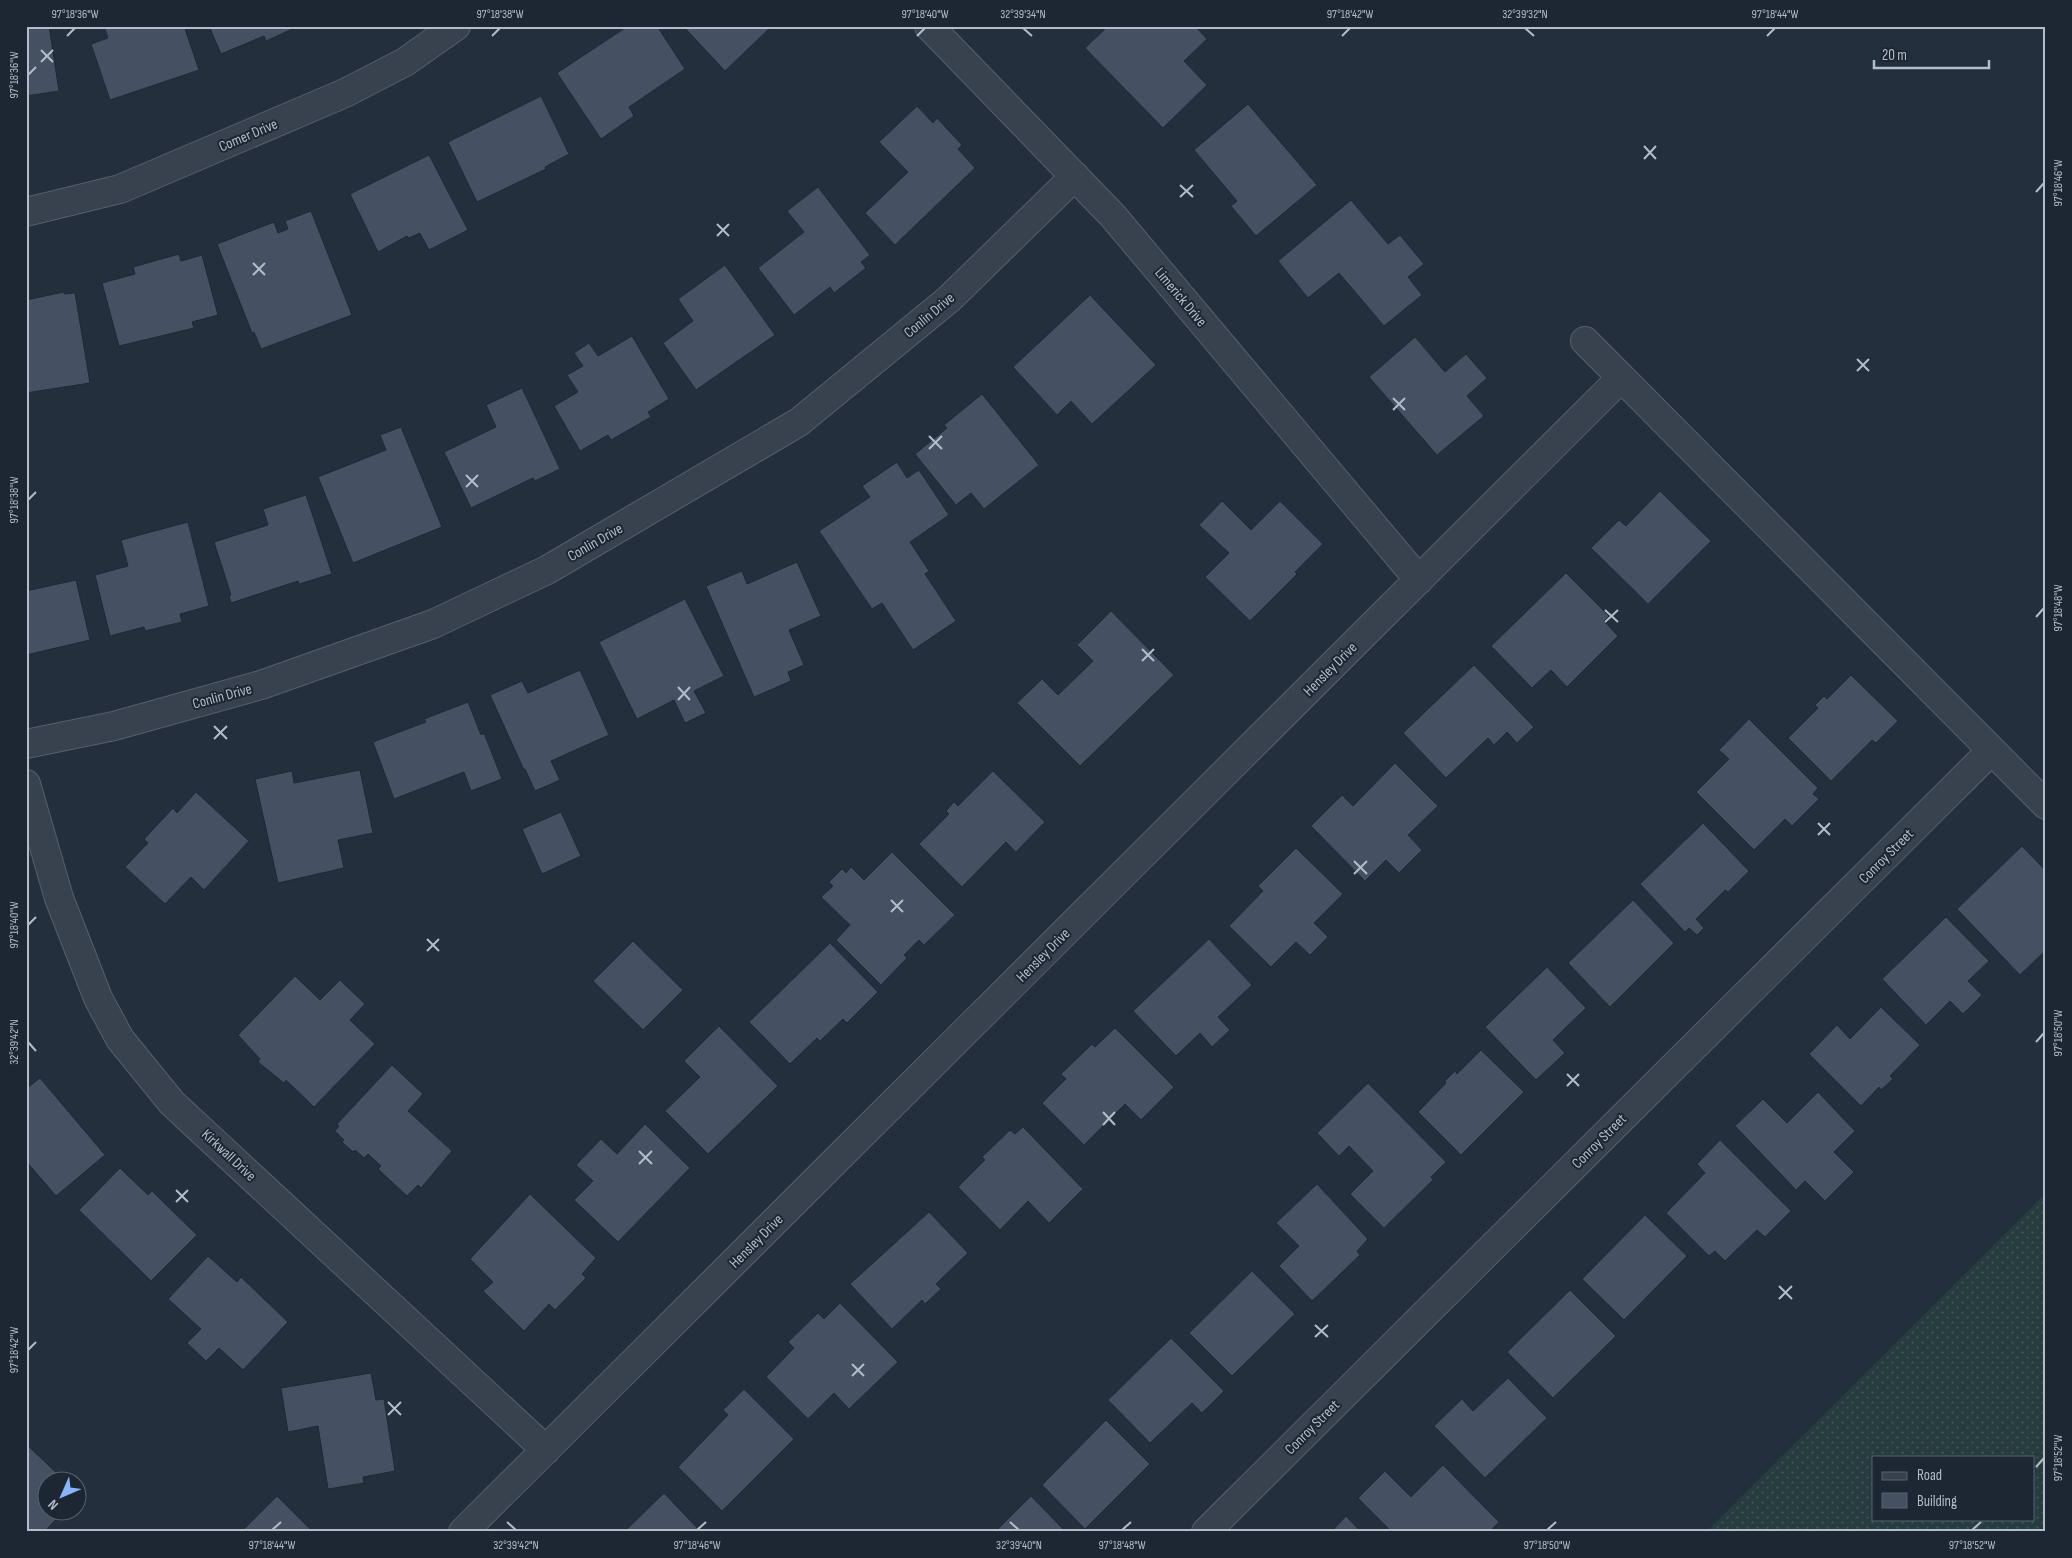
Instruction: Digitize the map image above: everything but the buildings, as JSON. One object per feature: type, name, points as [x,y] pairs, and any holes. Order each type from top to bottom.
[{"type":"street","name":"Comer Drive","points":[[26,212],[120,189],[345,93],[405,62],[456,26]]},
{"type":"street","name":"Limerick Drive","points":[[929,26],[1113,216],[1419,580]]},
{"type":"street","name":"Conlin Drive","points":[[26,744],[114,726],[260,686],[433,624],[547,570],[799,422],[949,299],[1075,176]]},
{"type":"street","points":[[1585,341],[2046,805]]},
{"type":"street","name":"Hensley Drive","points":[[463,1532],[1621,378]]},
{"type":"street","name":"Conroy Street","points":[[1206,1532],[1991,751]]},
{"type":"street","name":"Kirkwall Drive","points":[[26,784],[59,898],[98,998],[120,1039],[172,1103],[546,1450]]},
{"type":"green space","points":[[2046,1193],[2046,1532],[1706,1532]]}]
